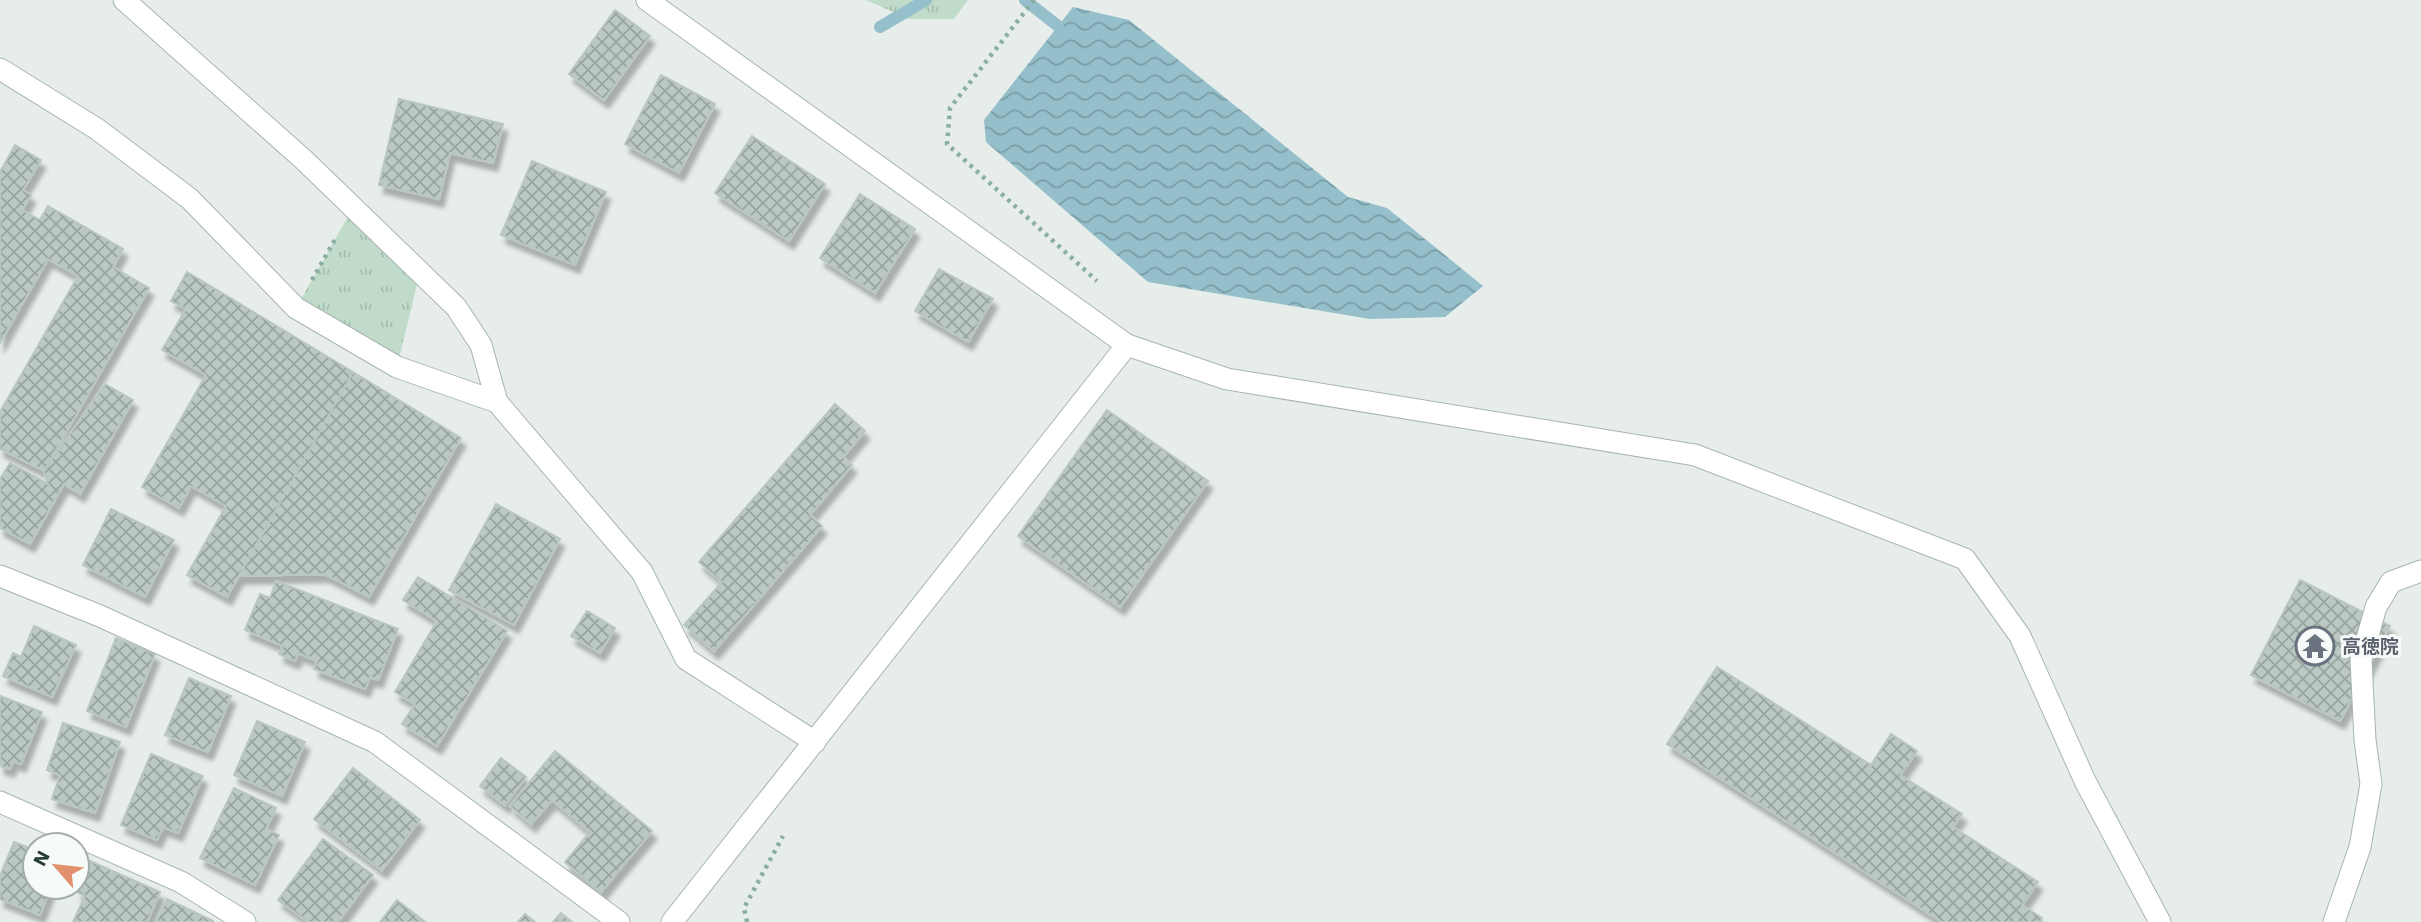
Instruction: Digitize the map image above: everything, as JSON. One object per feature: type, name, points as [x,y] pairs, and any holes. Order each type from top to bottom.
[{"type":"street","points":[[124,0],[304,160],[456,307],[481,345],[497,402],[642,572],[686,659],[815,743]]},
{"type":"street","points":[[647,0],[1127,345],[1227,379],[1695,455],[1965,559],[2020,636],[2085,781],[2160,922]]},
{"type":"street","points":[[0,69],[97,129],[190,199],[296,308],[397,367],[497,402]]},
{"type":"street","points":[[672,922],[1127,345]]},
{"type":"street","points":[[2334,922],[2360,847],[2371,784],[2365,740],[2361,660],[2376,607],[2391,582],[2421,571]]},
{"type":"street","points":[[0,576],[100,615],[375,742],[619,922]]},
{"type":"street","points":[[0,802],[180,882],[245,922]]},
{"type":"path","points":[[1034,0],[950,108],[947,144],[1103,287],[1099,325]]},
{"type":"path","points":[[296,308],[353,208]]},
{"type":"green space","points":[[866,0],[968,0],[954,19],[909,19]]},
{"type":"green space","points":[[353,208],[420,272],[397,367],[296,308]]},
{"type":"water","points":[[1073,7],[1129,20],[1348,197],[1387,208],[1483,286],[1445,317],[1370,319],[1148,282],[986,142],[984,120]]},
{"type":"building","points":[[615,10],[650,36],[604,100],[569,74]]},
{"type":"building","points":[[661,75],[715,104],[679,173],[625,144]]},
{"type":"building","points":[[399,99],[503,124],[493,163],[450,153],[439,199],[379,185]]},
{"type":"building","points":[[752,136],[825,184],[789,241],[715,193]]},
{"type":"building","points":[[15,145],[41,160],[23,190],[31,195],[22,210],[40,220],[48,206],[123,249],[113,267],[149,288],[44,471],[0,449],[0,412],[78,276],[48,259],[0,343],[0,172]]},
{"type":"building","points":[[532,161],[606,192],[575,265],[501,235]]},
{"type":"building","points":[[860,194],[915,229],[875,293],[820,258]]},
{"type":"building","points":[[939,269],[993,299],[968,342],[915,311]]},
{"type":"building","points":[[187,272],[353,372],[227,597],[187,575],[226,506],[191,486],[179,508],[142,487],[206,375],[162,350],[186,309],[171,301]]},
{"type":"building","points":[[353,372],[461,438],[369,597],[325,574],[239,576]]},
{"type":"building","points":[[105,384],[133,400],[80,494],[64,484],[30,544],[0,528],[0,479],[10,463],[48,484],[44,471]]},
{"type":"building","points":[[835,404],[865,431],[843,457],[852,465],[810,515],[822,526],[714,651],[684,625],[722,582],[699,562]]},
{"type":"building","points":[[1107,410],[1208,481],[1120,607],[1018,536]]},
{"type":"building","points":[[496,504],[560,539],[514,625],[449,590]]},
{"type":"building","points":[[111,509],[174,540],[145,597],[83,565]]},
{"type":"building","points":[[418,577],[507,631],[437,746],[402,724],[415,704],[395,692],[437,621],[403,600]]},
{"type":"building","name":"高徳院","points":[[2300,580],[2390,626],[2340,721],[2251,675]]},
{"type":"building","points":[[276,581],[398,629],[378,680],[370,677],[365,689],[314,669],[317,661],[298,653],[295,661],[279,654],[283,646],[245,630],[260,594],[270,598]]},
{"type":"building","points":[[587,611],[615,628],[600,653],[571,636]]},
{"type":"building","points":[[34,626],[76,645],[52,697],[3,676],[13,653],[21,657]]},
{"type":"building","points":[[116,638],[155,654],[126,727],[87,711]]},
{"type":"building","points":[[1717,667],[1871,765],[1891,734],[1917,751],[1900,775],[1962,814],[1953,827],[2038,882],[2022,905],[2042,918],[2040,922],[1942,922],[1667,744]]},
{"type":"building","points":[[189,678],[231,696],[208,752],[165,735]]},
{"type":"building","points":[[0,696],[42,712],[21,764],[13,761],[10,769],[0,766]]},
{"type":"building","points":[[257,721],[305,742],[282,796],[234,775]]},
{"type":"building","points":[[63,723],[120,742],[95,813],[52,799],[60,775],[47,770]]},
{"type":"building","points":[[555,751],[652,831],[601,892],[565,862],[590,832],[552,800],[531,824],[510,806]]},
{"type":"building","points":[[151,754],[203,776],[178,833],[163,827],[157,840],[121,825]]},
{"type":"building","points":[[501,758],[526,777],[505,805],[480,786]]},
{"type":"building","points":[[353,768],[420,820],[382,870],[314,819]]},
{"type":"building","points":[[234,788],[276,808],[266,829],[279,835],[255,885],[200,858]]},
{"type":"building","points":[[323,839],[373,875],[338,922],[308,922],[278,900]]},
{"type":"building","points":[[14,842],[21,845],[21,901],[46,901],[40,915],[0,899],[0,876]]},
{"type":"building","points":[[91,861],[160,892],[147,922],[73,922],[83,901],[91,901]]},
{"type":"building","points":[[167,899],[213,921],[213,922],[156,922]]},
{"type":"building","points":[[397,900],[425,922],[380,922]]},
{"type":"building","points":[[561,913],[572,922],[553,922]]},
{"type":"building","points":[[525,914],[535,922],[518,922]]},
{"type":"waterway","points":[[880,27],[926,0]]},
{"type":"waterway","points":[[1025,0],[1058,26]]},
{"type":"place","name":"高徳院","points":[[2315,646]]}]
